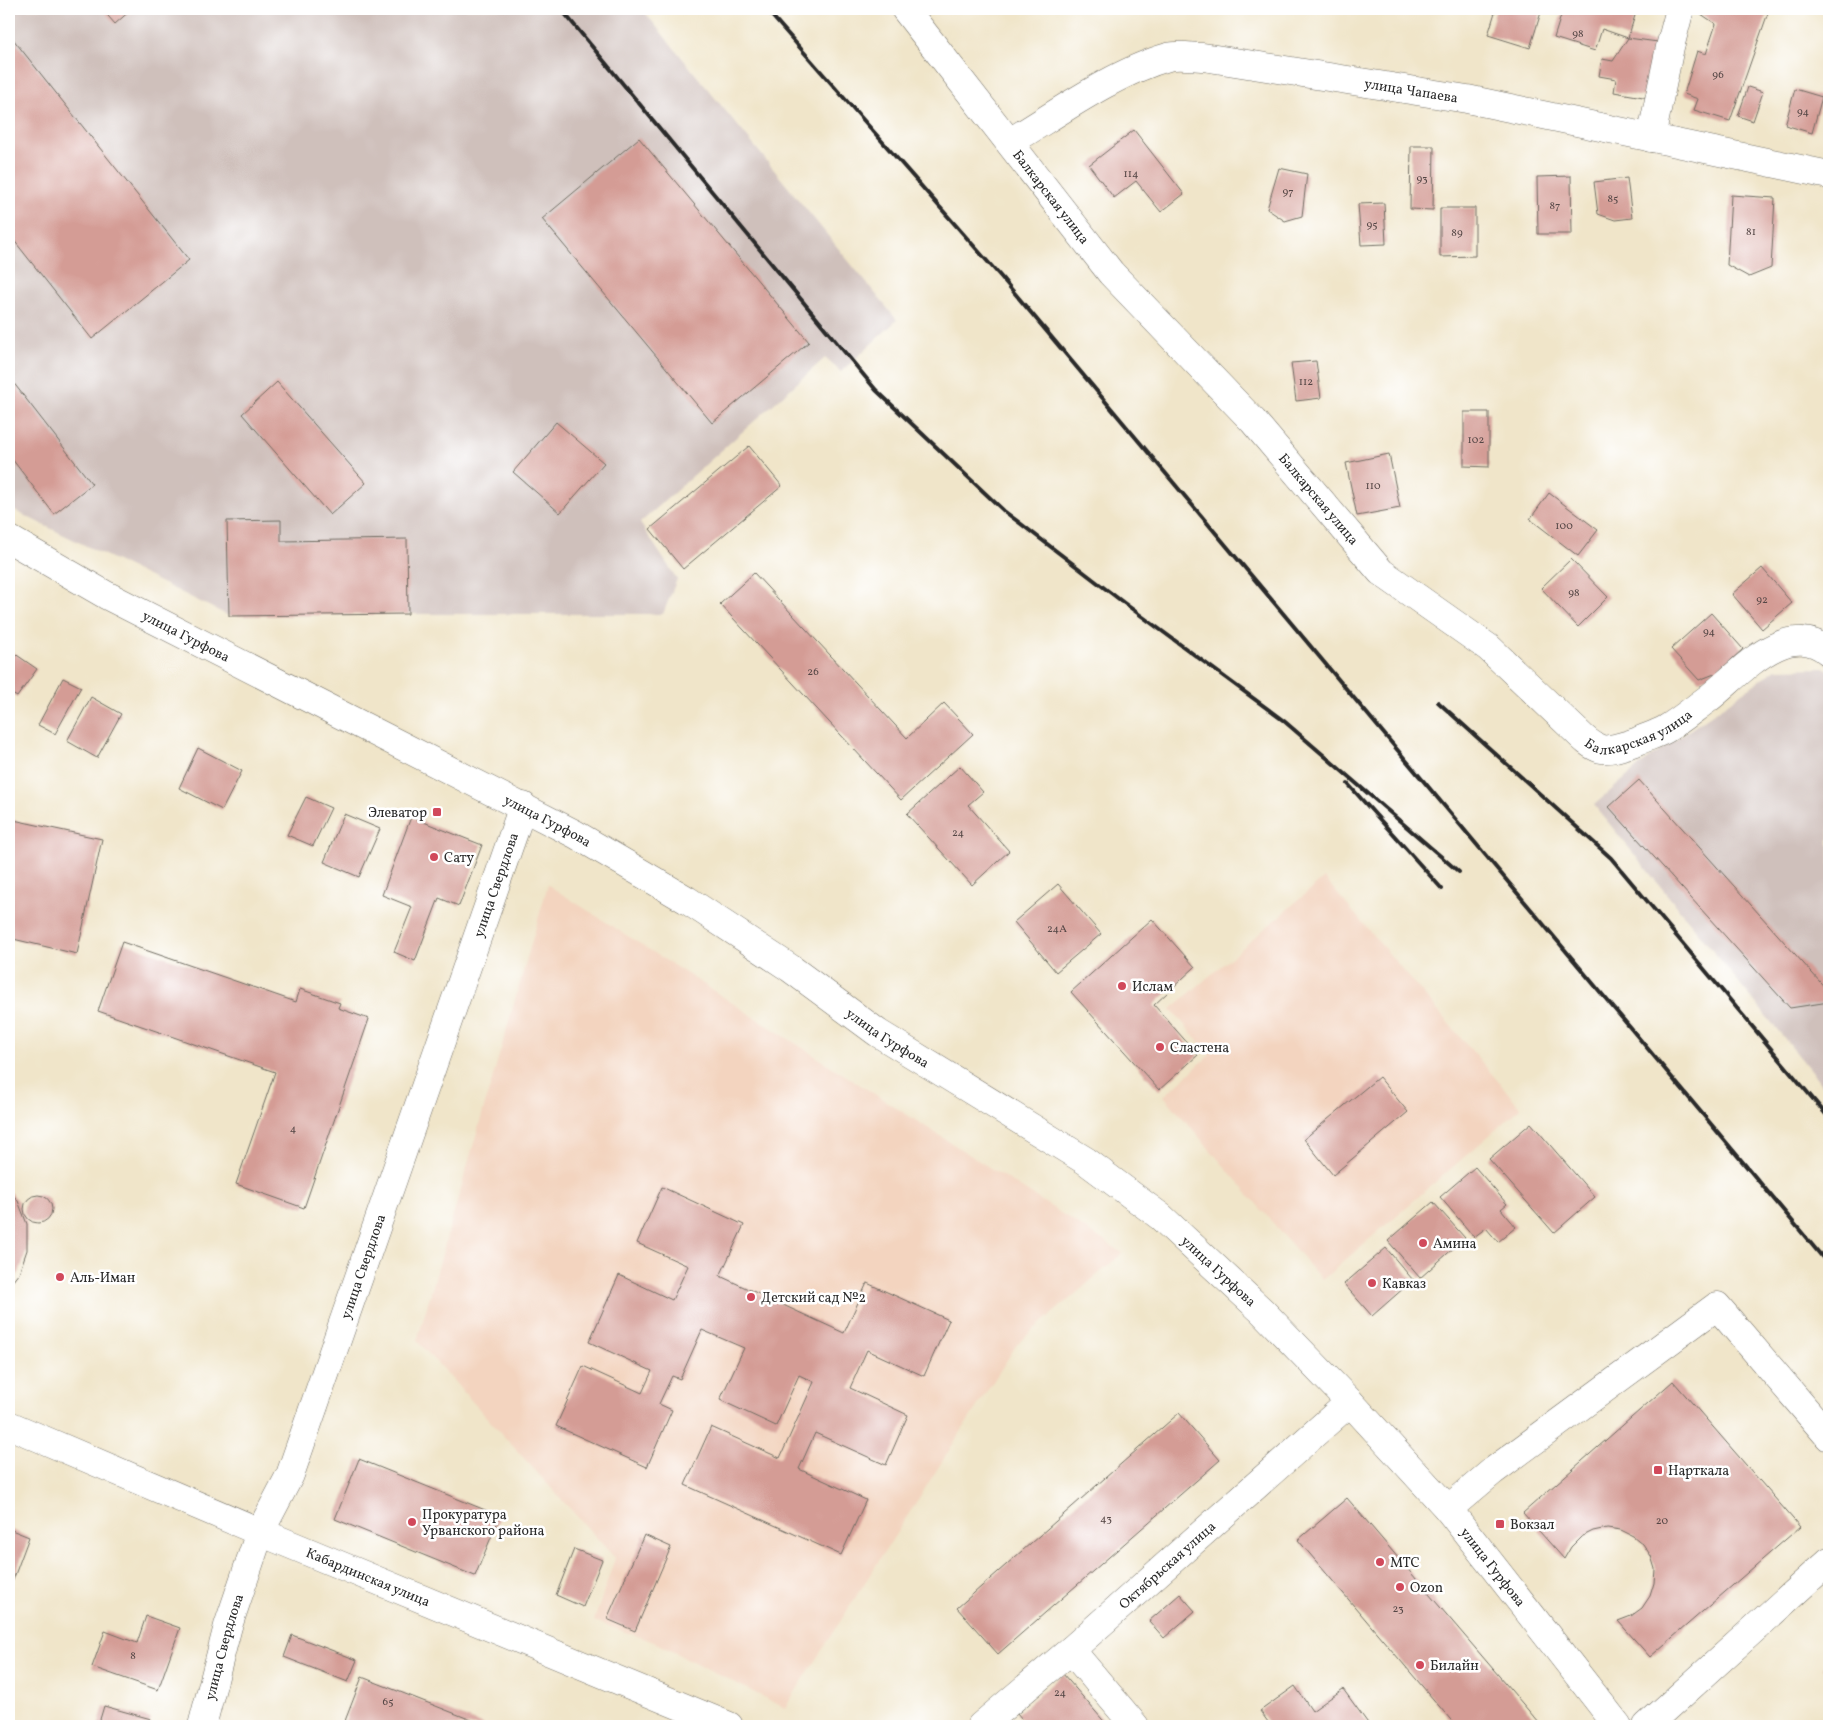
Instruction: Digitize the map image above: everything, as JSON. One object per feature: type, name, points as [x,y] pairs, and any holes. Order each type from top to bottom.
[{"type":"street","name":"Балкарская улица","points":[[905,9],[1110,273],[1253,421],[1381,572],[1489,648],[1576,732],[1589,742],[1602,749],[1628,745],[1666,729],[1711,697],[1757,657],[1790,642],[1805,640],[1822,645],[1829,652]]},
{"type":"street","points":[[1651,138],[1670,46],[1680,9]]},
{"type":"street","name":"улица Чапаева","points":[[1010,142],[1108,83],[1170,57],[1203,56],[1467,99],[1829,175]]},
{"type":"street","name":"улица Гурфова","points":[[9,539],[115,599],[575,834],[687,900],[790,968],[878,1033],[1086,1160],[1161,1218],[1262,1311],[1350,1402],[1448,1509],[1618,1726]]},
{"type":"street","name":"улица Свердлова","points":[[202,1726],[228,1626],[260,1532],[290,1475],[523,806]]},
{"type":"street","points":[[1448,1509],[1493,1471],[1717,1306],[1829,1437]]},
{"type":"street","name":"Октябрьская улица","points":[[981,1726],[1071,1650],[1350,1402]]},
{"type":"street","name":"Кабардинская улица","points":[[9,1425],[260,1532],[729,1726]]},
{"type":"street","points":[[1647,1726],[1829,1561]]},
{"type":"street","points":[[1071,1650],[1135,1726]]},
{"type":"shaded area","points":[[9,9],[642,9],[897,320],[841,372],[825,358],[640,523],[677,579],[663,614],[229,616],[9,508]]},
{"type":"shaded area","points":[[1826,668],[1829,671],[1829,1093],[1594,805],[1643,763],[1776,669]]},
{"type":"shaded area","points":[[1324,878],[1521,1108],[1322,1280],[1164,1096],[1210,1055],[1171,1009]]},
{"type":"shaded area","name":"Детский сад №2","points":[[548,885],[1123,1253],[1017,1344],[785,1708],[654,1642],[594,1621],[615,1558],[417,1341]]},
{"type":"building","points":[[102,9],[132,9],[115,24]]},
{"type":"building","points":[[1496,9],[1542,9],[1530,48],[1488,35]]},
{"type":"building","points":[[1563,9],[1637,9],[1628,38],[1602,29],[1595,51],[1554,38]]},
{"type":"building","points":[[1703,9],[1769,10],[1730,121],[1694,110],[1698,99],[1684,94],[1697,51],[1706,54],[1716,24],[1701,14]]},
{"type":"building","points":[[9,34],[189,260],[92,339],[9,234]]},
{"type":"building","points":[[1628,38],[1658,42],[1649,98],[1614,92],[1616,79],[1599,76],[1602,59],[1613,61]]},
{"type":"building","points":[[1748,87],[1763,92],[1753,121],[1738,116]]},
{"type":"building","points":[[1795,89],[1822,97],[1812,133],[1785,125]]},
{"type":"building","points":[[1134,130],[1184,194],[1161,212],[1136,181],[1114,198],[1089,165]]},
{"type":"building","points":[[639,138],[809,342],[712,423],[542,219]]},
{"type":"building","points":[[1411,146],[1434,146],[1433,210],[1410,209]]},
{"type":"building","points":[[1279,168],[1307,174],[1302,216],[1285,221],[1267,209]]},
{"type":"building","points":[[1571,176],[1572,234],[1538,234],[1537,177]]},
{"type":"building","points":[[1627,178],[1632,218],[1615,220],[1598,214],[1594,182]]},
{"type":"building","points":[[1731,195],[1775,198],[1771,268],[1749,277],[1727,265]]},
{"type":"building","points":[[1384,203],[1386,244],[1361,245],[1358,204]]},
{"type":"building","points":[[1440,208],[1475,208],[1475,256],[1440,257]]},
{"type":"building","points":[[1316,361],[1321,398],[1296,401],[1291,363]]},
{"type":"building","points":[[9,377],[92,484],[54,514],[9,455]]},
{"type":"building","points":[[277,382],[366,483],[330,515],[242,414]]},
{"type":"building","points":[[1464,412],[1489,412],[1489,467],[1464,466]]},
{"type":"building","points":[[556,422],[604,463],[560,513],[513,472]]},
{"type":"building","points":[[749,446],[782,486],[683,569],[650,529]]},
{"type":"building","points":[[1389,454],[1400,508],[1357,516],[1346,463]]},
{"type":"building","points":[[1549,493],[1598,530],[1578,556],[1530,519]]},
{"type":"building","points":[[281,520],[281,541],[407,539],[408,614],[229,616],[227,521]]},
{"type":"building","points":[[1571,559],[1608,597],[1578,627],[1541,588]]},
{"type":"building","points":[[1762,568],[1792,603],[1762,629],[1732,594]]},
{"type":"building","points":[[754,573],[907,738],[944,703],[973,734],[901,800],[720,604]]},
{"type":"building","points":[[1711,613],[1743,649],[1717,673],[1699,680],[1671,649]]},
{"type":"building","points":[[11,651],[37,669],[17,697],[9,692],[9,654]]},
{"type":"building","points":[[63,678],[81,687],[55,734],[38,725]]},
{"type":"building","points":[[91,697],[121,714],[97,758],[67,741]]},
{"type":"building","points":[[198,748],[242,771],[222,810],[179,788]]},
{"type":"building","points":[[960,766],[983,792],[968,805],[1009,851],[972,885],[907,814]]},
{"type":"building","points":[[1639,780],[1829,992],[1829,1002],[1790,1008],[1609,807]]},
{"type":"building","points":[[306,797],[331,808],[313,846],[287,835]]},
{"type":"building","points":[[344,814],[380,829],[359,877],[324,862]]},
{"type":"building","points":[[411,817],[482,845],[459,906],[439,898],[415,961],[394,952],[412,907],[382,895]]},
{"type":"building","points":[[9,819],[102,839],[77,954],[9,938],[9,914],[12,899],[9,898]]},
{"type":"building","points":[[1058,884],[1101,934],[1056,972],[1014,922]]},
{"type":"building","points":[[1152,919],[1195,967],[1154,1005],[1198,1055],[1159,1090],[1071,992]]},
{"type":"building","points":[[122,942],[296,1002],[300,989],[340,1003],[338,1008],[369,1019],[304,1208],[236,1184],[275,1072],[98,1011]]},
{"type":"building","points":[[1379,1077],[1408,1112],[1333,1175],[1304,1139]]},
{"type":"building","points":[[1531,1123],[1595,1197],[1554,1233],[1489,1159]]},
{"type":"building","points":[[1475,1167],[1507,1204],[1501,1209],[1516,1227],[1498,1242],[1486,1228],[1474,1237],[1440,1197]]},
{"type":"building","points":[[662,1187],[744,1225],[720,1276],[844,1333],[867,1283],[949,1320],[924,1376],[867,1350],[850,1388],[908,1415],[886,1465],[815,1433],[799,1469],[866,1500],[841,1555],[685,1485],[711,1427],[780,1458],[814,1382],[799,1375],[776,1426],[720,1400],[744,1348],[702,1330],[680,1379],[672,1376],[659,1404],[672,1410],[647,1467],[556,1426],[583,1366],[642,1393],[652,1371],[589,1342],[619,1275],[672,1300],[688,1266],[637,1243]]},
{"type":"building","points":[[9,1190],[18,1201],[27,1224],[27,1250],[19,1273],[9,1286]]},
{"type":"building","points":[[38,1195],[48,1199],[52,1209],[48,1219],[38,1223],[28,1219],[24,1209],[28,1199]]},
{"type":"building","points":[[1433,1202],[1465,1238],[1420,1278],[1388,1241]]},
{"type":"building","points":[[1386,1248],[1413,1280],[1372,1316],[1344,1284]]},
{"type":"building","points":[[1673,1381],[1800,1527],[1650,1657],[1618,1621],[1631,1616],[1642,1608],[1650,1596],[1654,1583],[1655,1569],[1651,1556],[1643,1544],[1621,1530],[1607,1528],[1593,1531],[1581,1537],[1571,1547],[1564,1559],[1523,1513]]},
{"type":"building","points":[[1179,1413],[1220,1460],[998,1654],[957,1608]]},
{"type":"building","points":[[359,1459],[500,1516],[475,1576],[335,1519]]},
{"type":"building","points":[[1347,1498],[1540,1724],[1537,1726],[1456,1726],[1298,1540]]},
{"type":"building","points":[[9,1529],[29,1537],[9,1591]]},
{"type":"building","points":[[644,1535],[671,1547],[635,1631],[607,1619]]},
{"type":"building","points":[[574,1549],[602,1560],[583,1607],[556,1595]]},
{"type":"building","points":[[1180,1594],[1195,1611],[1164,1638],[1149,1621]]},
{"type":"building","points":[[146,1616],[180,1628],[158,1690],[92,1667],[105,1631],[137,1643]]},
{"type":"building","points":[[292,1635],[357,1660],[348,1682],[284,1657]]},
{"type":"building","points":[[1829,1663],[1829,1677],[1823,1668]]},
{"type":"building","points":[[1063,1674],[1108,1726],[1027,1726],[1017,1714]]},
{"type":"building","points":[[362,1677],[484,1725],[484,1726],[343,1726]]},
{"type":"building","points":[[1295,1686],[1312,1711],[1343,1689],[1370,1726],[1271,1726],[1260,1711]]},
{"type":"building","points":[[104,1706],[151,1719],[149,1726],[98,1726]]},
{"type":"railway","points":[[561,9],[876,390],[1004,511],[1124,603],[1284,721],[1459,872]]},
{"type":"railway","points":[[766,9],[1002,278],[1829,1265]]},
{"type":"railway","points":[[1438,702],[1611,858],[1829,1118]]},
{"type":"railway","points":[[1348,784],[1442,889]]},
{"type":"place","name":"Элеватор","points":[[437,812]]},
{"type":"place","name":"Сату","points":[[434,857]]},
{"type":"place","name":"Ислам","points":[[1122,986]]},
{"type":"place","name":"Сластена","points":[[1160,1047]]},
{"type":"place","name":"Амина","points":[[1423,1243]]},
{"type":"place","name":"Аль-Иман","points":[[60,1277]]},
{"type":"place","name":"Кавказ","points":[[1372,1283]]},
{"type":"place","name":"Детский сад №2","points":[[751,1297]]},
{"type":"place","name":"Нарткала","points":[[1658,1470]]},
{"type":"place","name":"Прокуратура Урванского района","points":[[412,1522]]},
{"type":"place","name":"Вокзал","points":[[1500,1524]]},
{"type":"place","name":"МТС","points":[[1380,1562]]},
{"type":"place","name":"Ozon","points":[[1400,1587]]},
{"type":"place","name":"Билайн","points":[[1420,1665]]}]
